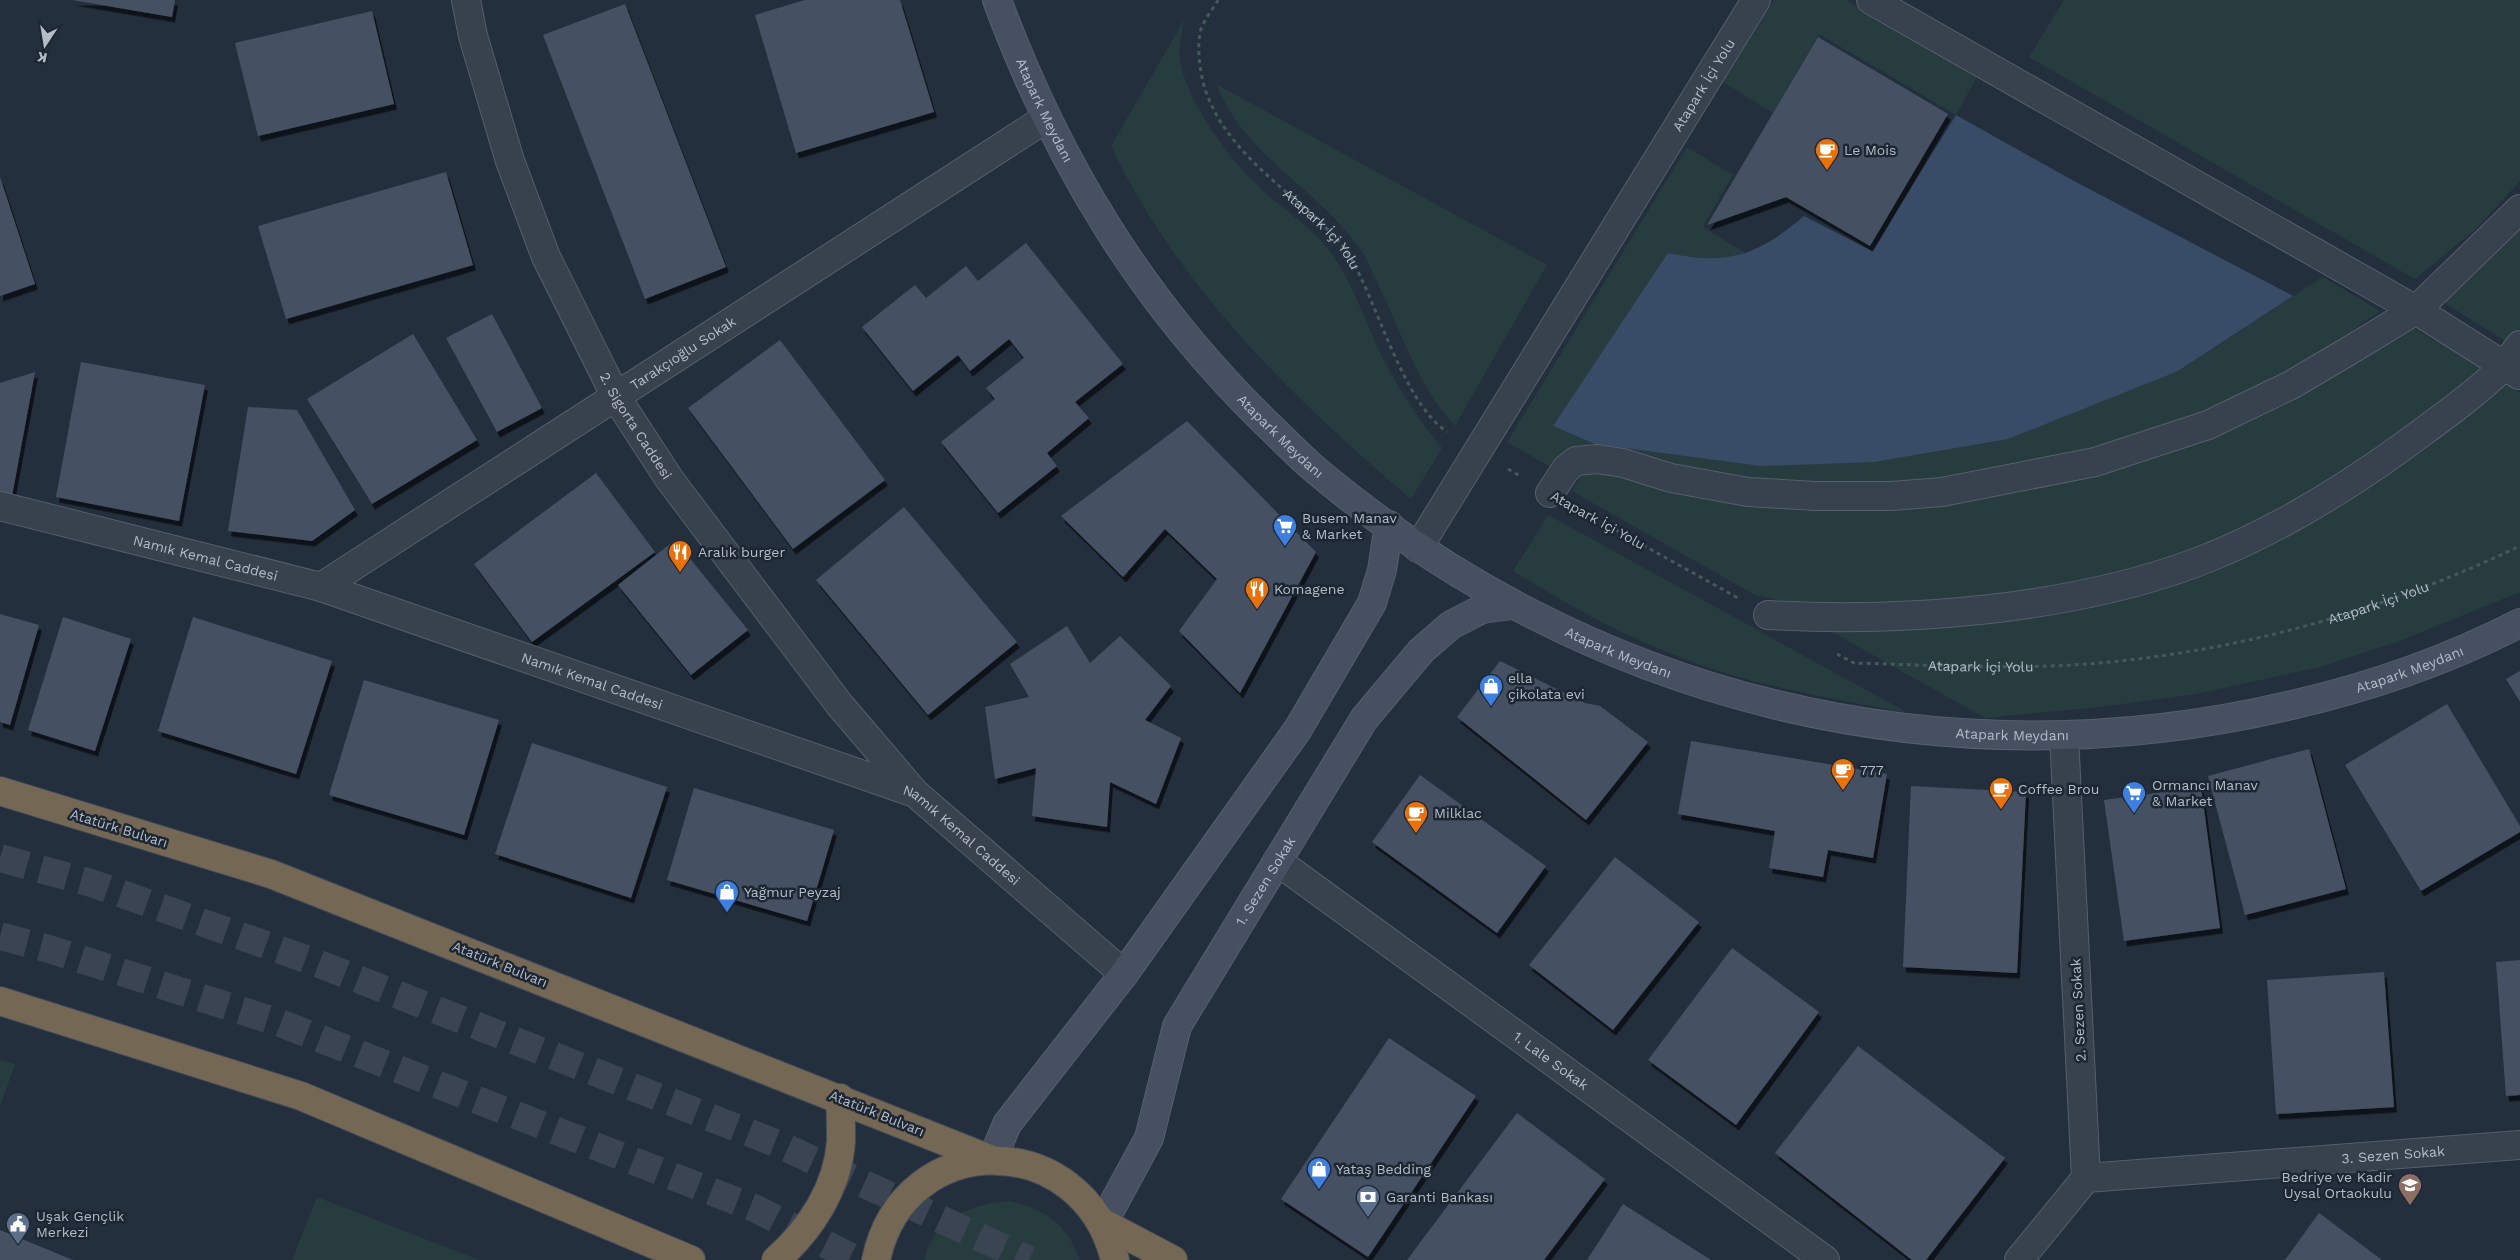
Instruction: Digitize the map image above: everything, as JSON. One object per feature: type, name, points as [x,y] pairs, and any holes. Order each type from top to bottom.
[{"type":"highway","name":"Atatürk Bulvarı","points":[[0,791],[271,874],[840,1098],[992,1160],[1025,1164],[1056,1176],[1082,1197],[1102,1223],[1115,1260]]},
{"type":"highway","points":[[0,1001],[301,1096],[691,1260]]},
{"type":"highway","points":[[776,1260],[798,1241],[829,1194],[841,1143],[840,1098]]},
{"type":"highway","name":"Atatürk Bulvarı","points":[[876,1260],[880,1238],[898,1207],[924,1182],[956,1166],[992,1160]]},
{"type":"highway","name":"Atatürk Bulvarı","points":[[1102,1223],[1173,1260]]},
{"type":"main road","name":"Atapark Meydanı","points":[[997,0],[1016,53],[1045,119],[1099,215],[1174,321],[1232,390],[1312,466],[1418,548],[1512,605],[1616,654],[1724,692],[1835,719],[1949,734],[2064,736],[2153,730],[2232,719],[2329,696],[2414,669],[2497,635],[2520,623]]},
{"type":"main road","points":[[992,1160],[1007,1124],[1124,974],[1298,729],[1355,635],[1372,603],[1382,570],[1389,525]]},
{"type":"main road","name":"1. Sezen Sokak","points":[[1102,1223],[1149,1138],[1177,1026],[1364,719],[1420,651],[1451,625],[1482,609],[1512,605]]},
{"type":"street","name":"2. Sigorta Caddesi","points":[[466,0],[473,36],[510,161],[536,231],[582,332],[616,397],[681,495],[840,704],[915,793]]},
{"type":"street","name":"Atapark İçi Yolu","points":[[1418,548],[1756,0]]},
{"type":"street","points":[[1871,0],[2416,310],[2512,371]]},
{"type":"street","name":"Tarakçıoğlu Sokak","points":[[321,587],[1045,119]]},
{"type":"street","points":[[1550,493],[1566,470],[1576,461],[1597,459],[1623,464],[1671,478],[1748,492],[1816,496],[1892,496],[1942,492],[2095,462],[2208,425],[2291,385],[2416,310],[2520,209]]},
{"type":"street","points":[[1768,615],[1860,616],[1939,613],[2016,606],[2115,586],[2195,563],[2285,522],[2363,474],[2445,415],[2512,371],[2520,345]]},
{"type":"street","name":"Namık Kemal Caddesi","points":[[0,506],[321,587],[915,793],[1124,974]]},
{"type":"street","name":"2. Sezen Sokak","points":[[2064,736],[2086,1178]]},
{"type":"street","name":"1. Lale Sokak","points":[[1278,861],[1825,1260]]},
{"type":"street","name":"3. Sezen Sokak","points":[[2086,1178],[2520,1145]]},
{"type":"street","points":[[2019,1260],[2086,1178]]},
{"type":"path","name":"Atapark İçi Yolu","points":[[1218,0],[1200,32],[1200,72],[1210,104],[1228,134],[1258,168],[1326,227],[1348,254],[1383,330],[1418,398],[1435,424],[1478,453],[1768,615]]},
{"type":"path","name":"Atapark İçi Yolu","points":[[1828,649],[1854,663],[2019,667],[2126,660],[2203,649],[2274,636],[2355,612],[2520,546]]},
{"type":"green space","points":[[1774,0],[1846,0],[1977,77],[1956,115],[1819,34],[1773,113],[1723,82]]},
{"type":"green space","points":[[2064,0],[2520,0],[2520,181],[2476,229],[2415,279],[2029,57]]},
{"type":"green space","points":[[1184,20],[1180,61],[1192,97],[1203,116],[1242,169],[1269,196],[1312,232],[1335,258],[1350,285],[1395,380],[1427,429],[1442,448],[1411,499],[1367,461],[1282,381],[1242,338],[1204,293],[1170,247],[1138,198],[1111,146]]},
{"type":"green space","points":[[1216,84],[1547,265],[1455,426],[1442,410],[1421,377],[1362,252],[1325,209],[1264,153],[1246,133],[1229,110]]},
{"type":"green space","points":[[1687,147],[1733,175],[1703,227],[1745,253],[1716,259],[1668,254],[2178,371],[2323,277],[2380,311],[2297,369],[2194,419],[2081,453],[1952,479],[1842,486],[1758,480],[1673,467],[1595,444],[1581,448],[1552,468],[1507,442]]},
{"type":"green space","points":[[2520,226],[2520,328],[2507,342],[2435,297]]},
{"type":"green space","points":[[2404,323],[2481,366],[2436,409],[2284,512],[2166,562],[2003,599],[1803,606],[1755,595],[1572,491],[1582,475],[1594,471],[1779,504],[2193,443],[2251,420],[2295,396]]},
{"type":"green space","points":[[2501,381],[2520,392],[2520,592],[2397,642],[2320,667],[2197,694],[2101,707],[1985,718],[1823,627],[2164,582]]},
{"type":"green space","points":[[1548,515],[1908,713],[1798,692],[1716,670],[1621,632],[1577,609],[1513,571]]},
{"type":"green space","points":[[0,1060],[15,1064],[0,1107]]},
{"type":"green space","points":[[317,1197],[479,1260],[292,1260]]},
{"type":"green space","points":[[1009,1201],[1034,1209],[1054,1220],[1068,1236],[1080,1260],[924,1260],[936,1233],[956,1216],[981,1206]]},
{"type":"water","points":[[1956,115],[2074,181],[2293,296],[2178,371],[2008,439],[1874,462],[1761,466],[1595,444],[1553,426],[1668,253],[1708,258],[1741,254],[1772,240],[1804,216],[1872,251]]},
{"type":"building","points":[[72,0],[175,0],[172,17]]},
{"type":"building","points":[[805,0],[900,0],[934,112],[796,153],[755,15]]},
{"type":"building","points":[[625,4],[726,267],[645,299],[543,35]]},
{"type":"building","points":[[372,11],[394,104],[258,136],[235,43]]},
{"type":"building","name":"Le Mois","points":[[1818,37],[1948,114],[1870,246],[1786,197],[1707,225]]},
{"type":"building","points":[[446,172],[473,265],[286,319],[258,226]]},
{"type":"building","points":[[0,177],[35,284],[0,296]]},
{"type":"building","points":[[1026,243],[1123,364],[1075,402],[1089,418],[1047,453],[1057,466],[998,513],[941,442],[995,399],[986,388],[1024,358],[1009,339],[970,371],[958,355],[913,391],[862,327],[915,285],[926,298],[966,266],[978,281]]},
{"type":"building","points":[[492,314],[542,408],[497,432],[446,338]]},
{"type":"building","points":[[413,334],[477,440],[372,504],[307,399]]},
{"type":"building","points":[[780,340],[885,480],[793,549],[688,408]]},
{"type":"building","points":[[81,362],[205,385],[179,521],[56,497]]},
{"type":"building","points":[[35,372],[12,496],[0,494],[0,383]]},
{"type":"building","points":[[248,407],[297,410],[355,510],[312,541],[228,531]]},
{"type":"building","points":[[1187,421],[1316,552],[1240,693],[1179,631],[1217,579],[1165,529],[1123,577],[1061,516]]},
{"type":"building","points":[[596,473],[655,552],[532,642],[474,564]]},
{"type":"building","points":[[904,507],[1017,642],[928,715],[816,580]]},
{"type":"building","points":[[675,540],[748,630],[691,675],[618,585]]},
{"type":"building","points":[[0,614],[39,625],[10,725],[0,722]]},
{"type":"building","points":[[63,617],[131,639],[95,751],[28,730]]},
{"type":"building","points":[[193,617],[332,661],[296,774],[158,731]]},
{"type":"building","points":[[1067,626],[1090,663],[1120,636],[1171,686],[1145,720],[1181,738],[1156,804],[1110,782],[1107,827],[1032,816],[1036,768],[995,779],[985,707],[1029,697],[1010,664]]},
{"type":"building","points":[[1500,661],[1585,703],[1600,706],[1648,742],[1586,820],[1457,717]]},
{"type":"building","points":[[2520,671],[2520,702],[2506,679]]},
{"type":"building","points":[[364,680],[499,720],[464,835],[329,795]]},
{"type":"building","points":[[2447,704],[2520,826],[2520,832],[2421,891],[2345,765]]},
{"type":"building","points":[[1691,741],[1887,774],[1873,858],[1828,850],[1823,877],[1769,868],[1775,831],[1678,814]]},
{"type":"building","points":[[532,743],[667,787],[631,898],[495,854]]},
{"type":"building","points":[[2309,749],[2346,889],[2245,915],[2208,776]]},
{"type":"building","points":[[1420,775],[1546,866],[1497,933],[1372,842]]},
{"type":"building","points":[[1911,786],[2026,792],[2017,973],[1903,967]]},
{"type":"building","points":[[2201,787],[2220,928],[2124,941],[2104,800]]},
{"type":"building","points":[[694,788],[834,830],[807,921],[667,880]]},
{"type":"building","points":[[1615,857],[1699,922],[1613,1030],[1529,965]]},
{"type":"building","points":[[1732,948],[1819,1012],[1736,1125],[1648,1060]]},
{"type":"building","points":[[2520,960],[2520,1095],[2506,1096],[2496,962]]},
{"type":"building","points":[[2384,972],[2394,1107],[2276,1114],[2267,980]]},
{"type":"building","points":[[1389,1038],[1476,1096],[1368,1257],[1281,1199]]},
{"type":"building","points":[[1858,1046],[2005,1158],[1926,1260],[1912,1260],[1775,1153]]},
{"type":"building","points":[[1517,1113],[1605,1179],[1544,1260],[1407,1260]]},
{"type":"building","points":[[1623,1204],[1711,1260],[1587,1260]]},
{"type":"building","points":[[2319,1213],[2382,1260],[2285,1260]]},
{"type":"building","name":"Uşak Gençlik Merkezi","points":[[0,1230],[73,1260],[0,1260]]},
{"type":"tunnel","points":[[0,858],[91,883],[317,963],[778,1144],[1029,1260]]},
{"type":"tunnel","points":[[0,936],[49,949],[280,1023],[754,1208],[857,1260]]},
{"type":"place","name":"Le Mois","points":[[1827,171]]},
{"type":"place","name":"Busem Manav & Market","points":[[1285,547]]},
{"type":"place","name":"Aralık burger","points":[[680,573]]},
{"type":"place","name":"Komagene","points":[[1257,610]]},
{"type":"place","name":"ella çikolata evi","points":[[1491,707]]},
{"type":"place","name":"777","points":[[1843,791]]},
{"type":"place","name":"Coffee Brou","points":[[2001,810]]},
{"type":"place","name":"Ormancı Manav & Market","points":[[2134,814]]},
{"type":"place","name":"Milklac","points":[[1416,834]]},
{"type":"place","name":"Yağmur Peyzaj","points":[[727,913]]},
{"type":"place","name":"Yataş Bedding","points":[[1319,1190]]},
{"type":"place","name":"Bedriye ve Kadir Uysal Ortaokulu","points":[[2410,1206]]},
{"type":"place","name":"Garanti Bankası","points":[[1368,1218]]},
{"type":"place","name":"Uşak Gençlik Merkezi","points":[[18,1245]]}]
